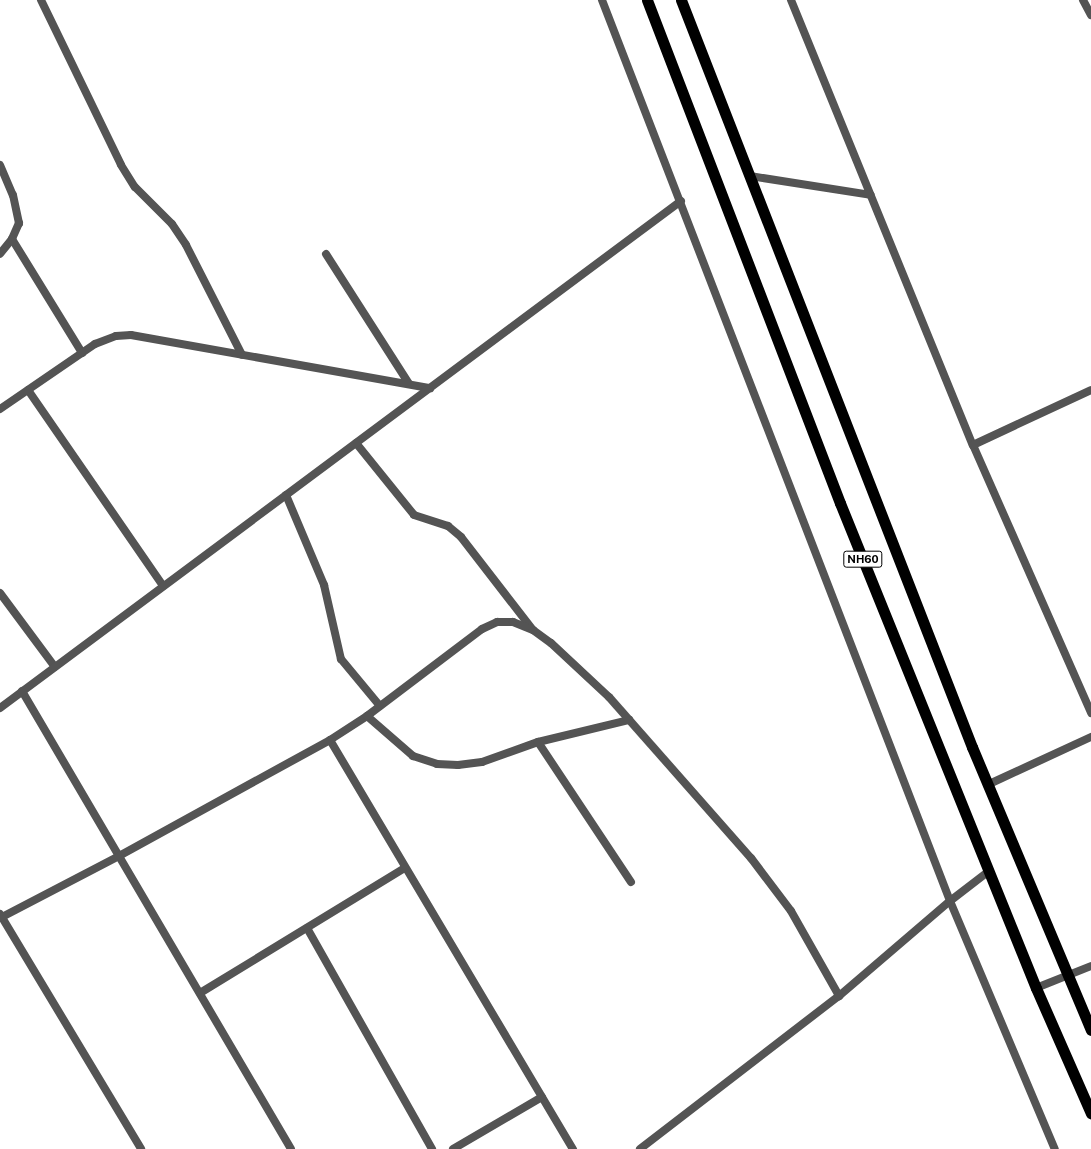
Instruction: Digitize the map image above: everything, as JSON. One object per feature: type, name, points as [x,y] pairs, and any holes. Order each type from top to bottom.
[{"type":"highway","name":"NH60","points":[[647,0],[840,503],[1036,988],[1091,1113]]},
{"type":"highway","name":"NH60","points":[[681,0],[987,785],[1091,1030]]},
{"type":"street","points":[[42,0],[121,165],[135,187],[180,235],[242,354]]},
{"type":"street","points":[[602,0],[681,201],[950,901],[1055,1149]]},
{"type":"street","points":[[791,0],[973,445],[1091,713]]},
{"type":"street","points":[[1083,0],[1091,15]]},
{"type":"street","points":[[0,165],[18,210],[19,223],[12,239],[0,254]]},
{"type":"street","points":[[750,176],[871,195]]},
{"type":"street","points":[[0,708],[681,201]]},
{"type":"street","points":[[12,239],[82,353]]},
{"type":"street","points":[[326,254],[409,384]]},
{"type":"street","points":[[0,409],[82,353],[105,340],[130,335],[430,388]]},
{"type":"street","points":[[28,390],[163,586]]},
{"type":"street","points":[[973,445],[1091,390]]},
{"type":"street","points":[[356,443],[414,515],[448,526],[461,537],[532,630]]},
{"type":"street","points":[[286,495],[324,585],[341,659],[380,706]]},
{"type":"street","points":[[0,593],[55,667]]},
{"type":"street","points":[[141,1149],[1,915],[119,856],[330,740],[367,716],[482,629],[497,622],[512,622],[532,630],[551,643],[630,720],[751,858],[781,896],[839,996]]},
{"type":"street","points":[[22,691],[291,1149]]},
{"type":"street","points":[[367,716],[413,756],[437,764],[458,765],[482,762],[538,742],[630,720]]},
{"type":"street","points":[[987,785],[1091,737]]},
{"type":"street","points":[[330,740],[573,1149]]},
{"type":"street","points":[[538,742],[631,882]]},
{"type":"street","points":[[200,993],[405,868]]},
{"type":"street","points":[[640,1149],[648,1146],[839,996],[950,901],[989,871]]},
{"type":"street","points":[[306,928],[432,1149]]},
{"type":"street","points":[[1036,988],[1091,966]]},
{"type":"street","points":[[453,1149],[542,1097]]}]
